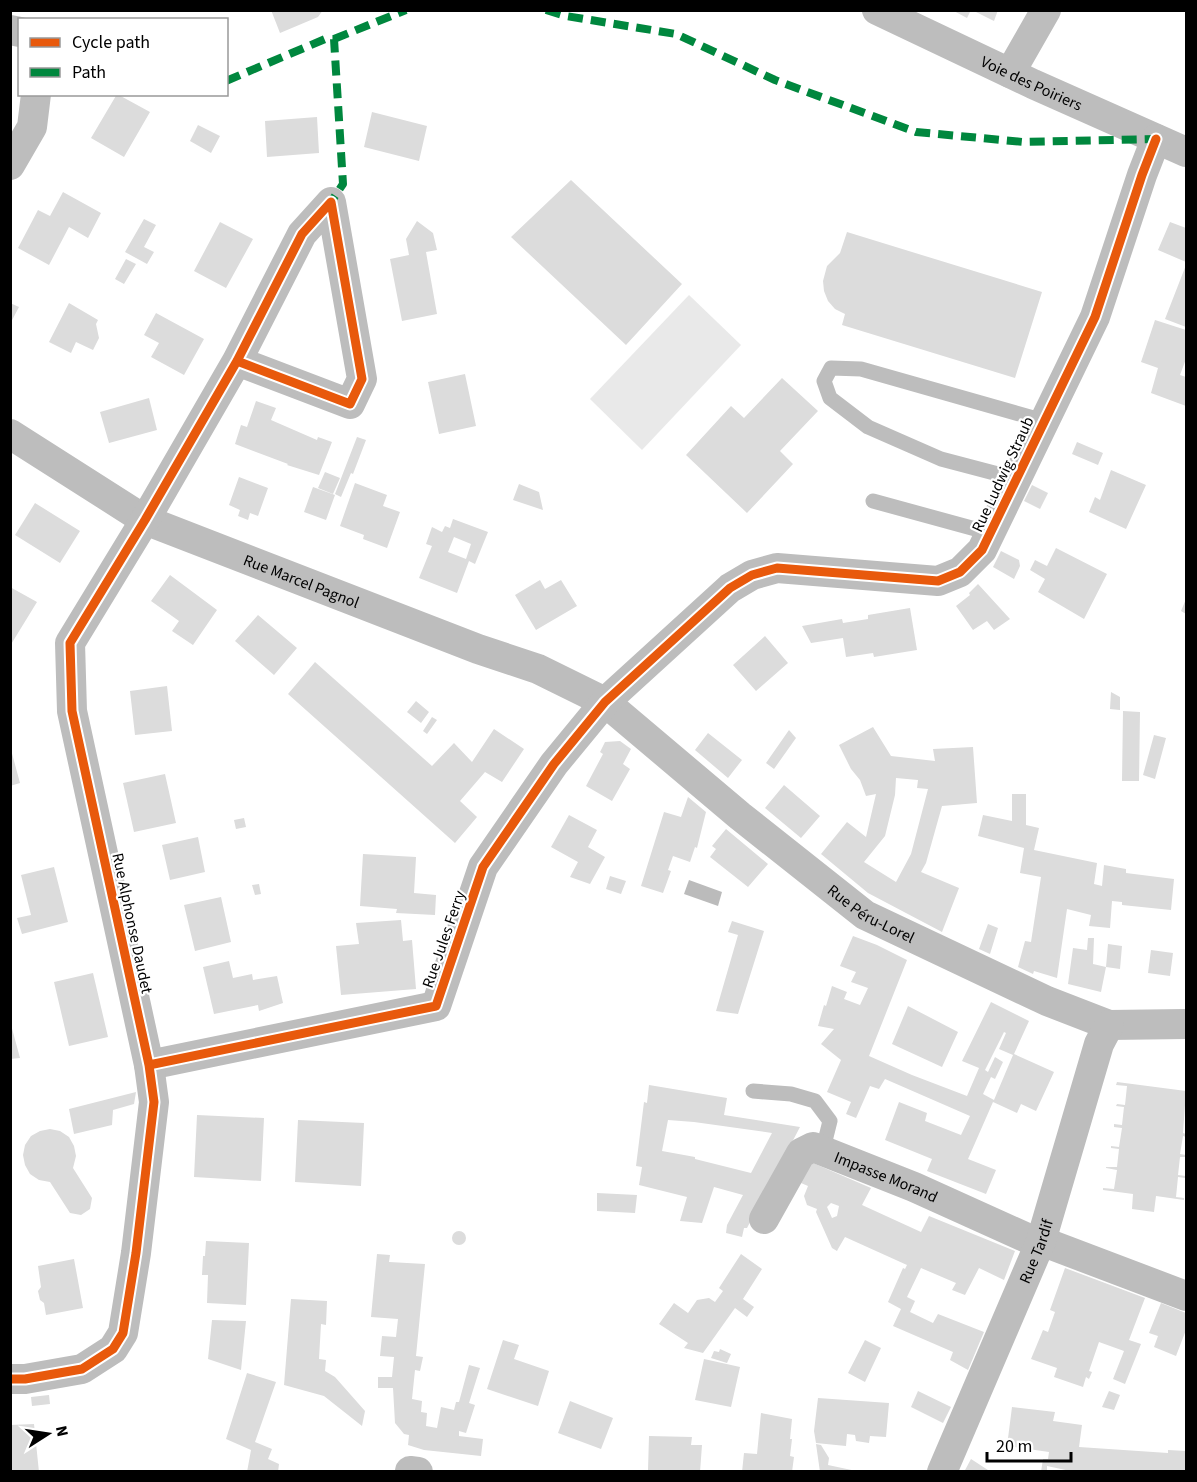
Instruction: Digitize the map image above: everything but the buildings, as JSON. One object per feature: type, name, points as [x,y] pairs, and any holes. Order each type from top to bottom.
[{"type":"street","name":"Voie des Poiriers","points":[[877,10],[1186,152]]},
{"type":"street","points":[[1010,73],[1046,10]]},
{"type":"street","points":[[10,165],[32,127],[36,96]]},
{"type":"street","name":"Rue Ludwig Straub","points":[[605,702],[639,674],[696,617],[730,588],[752,575],[777,568],[938,581],[960,572],[982,550],[1095,317],[1156,139]]},
{"type":"street","name":"Rue Alphonse Daudet","points":[[10,1379],[25,1379],[82,1370],[113,1349],[123,1333],[136,1253],[154,1102],[149,1065],[72,711],[70,643],[146,520],[237,361],[302,234],[332,202],[362,379],[350,404],[237,361]]},
{"type":"street","name":"Rue Marcel Pagnol","points":[[10,434],[146,520],[478,649],[538,669],[605,702]]},
{"type":"street","name":"Rue Péru-Lorel","points":[[605,702],[740,816],[865,915],[1047,1001],[1109,1025],[1186,1024]]},
{"type":"street","name":"Rue Jules Ferry","points":[[149,1065],[436,1006],[483,867],[554,764],[605,702]]},
{"type":"street","name":"Rue Tardif","points":[[942,1472],[1041,1241],[1100,1044],[1109,1025]]},
{"type":"street","name":"Impasse Morand","points":[[764,1219],[801,1153],[813,1147],[823,1149],[1027,1238],[1041,1241],[1186,1296]]},
{"type":"lane","points":[[1017,479],[942,459],[868,427],[831,398],[824,381],[831,368],[861,369],[1044,421]]},
{"type":"lane","points":[[873,501],[990,533]]},
{"type":"lane","points":[[753,1091],[791,1094],[815,1101],[830,1121],[823,1149]]},
{"type":"shaded area","points":[[689,295],[741,345],[642,450],[590,399]]},
{"type":"shaded area","points":[[689,880],[722,892],[718,906],[684,894]]},
{"type":"marked path","points":[[334,39],[406,10]]},
{"type":"marked path","points":[[546,10],[566,16],[676,34],[775,80],[916,132],[1023,142],[1156,139]]},
{"type":"marked path","points":[[228,80],[325,39],[334,39],[343,184],[331,202]]},
{"type":"cycle path","points":[[149,1065],[436,1006],[483,867],[554,764],[605,702],[730,588],[752,575],[777,568],[938,581],[960,572],[982,550],[1095,317],[1156,139]]},
{"type":"cycle path","points":[[10,1379],[25,1379],[82,1369],[113,1349],[123,1333],[136,1253],[154,1102],[149,1065],[72,711],[70,643],[145,520],[237,361],[302,234],[331,202],[362,379],[350,404],[237,361]]}]
